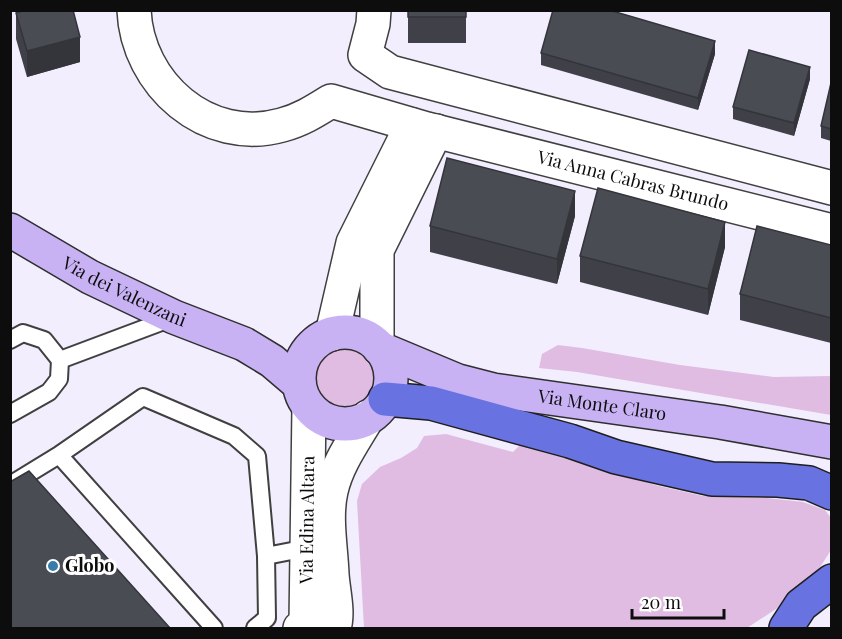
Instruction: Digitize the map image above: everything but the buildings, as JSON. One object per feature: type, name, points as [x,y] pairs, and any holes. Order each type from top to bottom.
[{"type":"highway","points":[[376,408],[431,403],[570,441],[626,459],[712,479],[809,483],[831,493]]},
{"type":"highway","points":[[786,628],[801,605],[831,581]]},
{"type":"highway","points":[[799,628],[831,610]]},
{"type":"street","name":"Via Anna Cabras Brundo","points":[[134,10],[142,53],[155,78],[174,99],[198,115],[224,125],[252,129],[280,126],[307,116],[331,101],[425,128],[831,231]]},
{"type":"street","points":[[374,10],[365,56],[390,72],[831,188]]},
{"type":"street","points":[[376,408],[390,387],[391,374],[385,356],[378,346],[377,250],[442,84]]},
{"type":"street","points":[[304,396],[303,358],[315,343],[327,336],[353,243],[425,128]]},
{"type":"street","name":"Via dei Valenzani","points":[[10,230],[90,277],[174,317],[244,344],[272,361],[319,416],[330,422],[356,423],[376,408]]},
{"type":"street","name":"Via dei Valenzani","points":[[244,344],[269,344],[351,332],[369,339],[378,346]]},
{"type":"street","name":"Via Monte Claro","points":[[378,346],[458,381],[493,390],[720,422],[831,442]]},
{"type":"street","name":"Via Edina Altara","points":[[300,628],[306,623],[304,396]]},
{"type":"street","name":"Via Edina Altara","points":[[334,628],[337,620],[333,596],[330,492],[340,463],[376,408]]},
{"type":"lane","points":[[60,360],[174,317]]},
{"type":"lane","points":[[10,339],[23,333],[44,340],[60,360],[59,380],[49,392],[10,414]]},
{"type":"lane","points":[[10,485],[143,397],[234,436],[257,456],[266,556],[267,618],[255,628]]},
{"type":"lane","points":[[59,454],[214,628]]},
{"type":"lane","points":[[266,556],[307,548]]},
{"type":"shaded area","points":[[346,336],[364,340],[385,368],[387,377],[383,394],[355,415],[341,418],[323,413],[303,375],[313,352],[323,344]]},
{"type":"shaded area","points":[[558,345],[680,365],[774,377],[831,376],[831,415],[577,372],[539,368],[542,354]]},
{"type":"shaded area","points":[[446,434],[513,452],[524,441],[655,485],[703,496],[767,498],[803,502],[825,510],[831,518],[831,550],[817,572],[776,609],[747,628],[364,628],[357,501],[362,484],[380,467],[417,448],[424,436]]},
{"type":"place","name":"Globo","points":[[53,566]]}]
